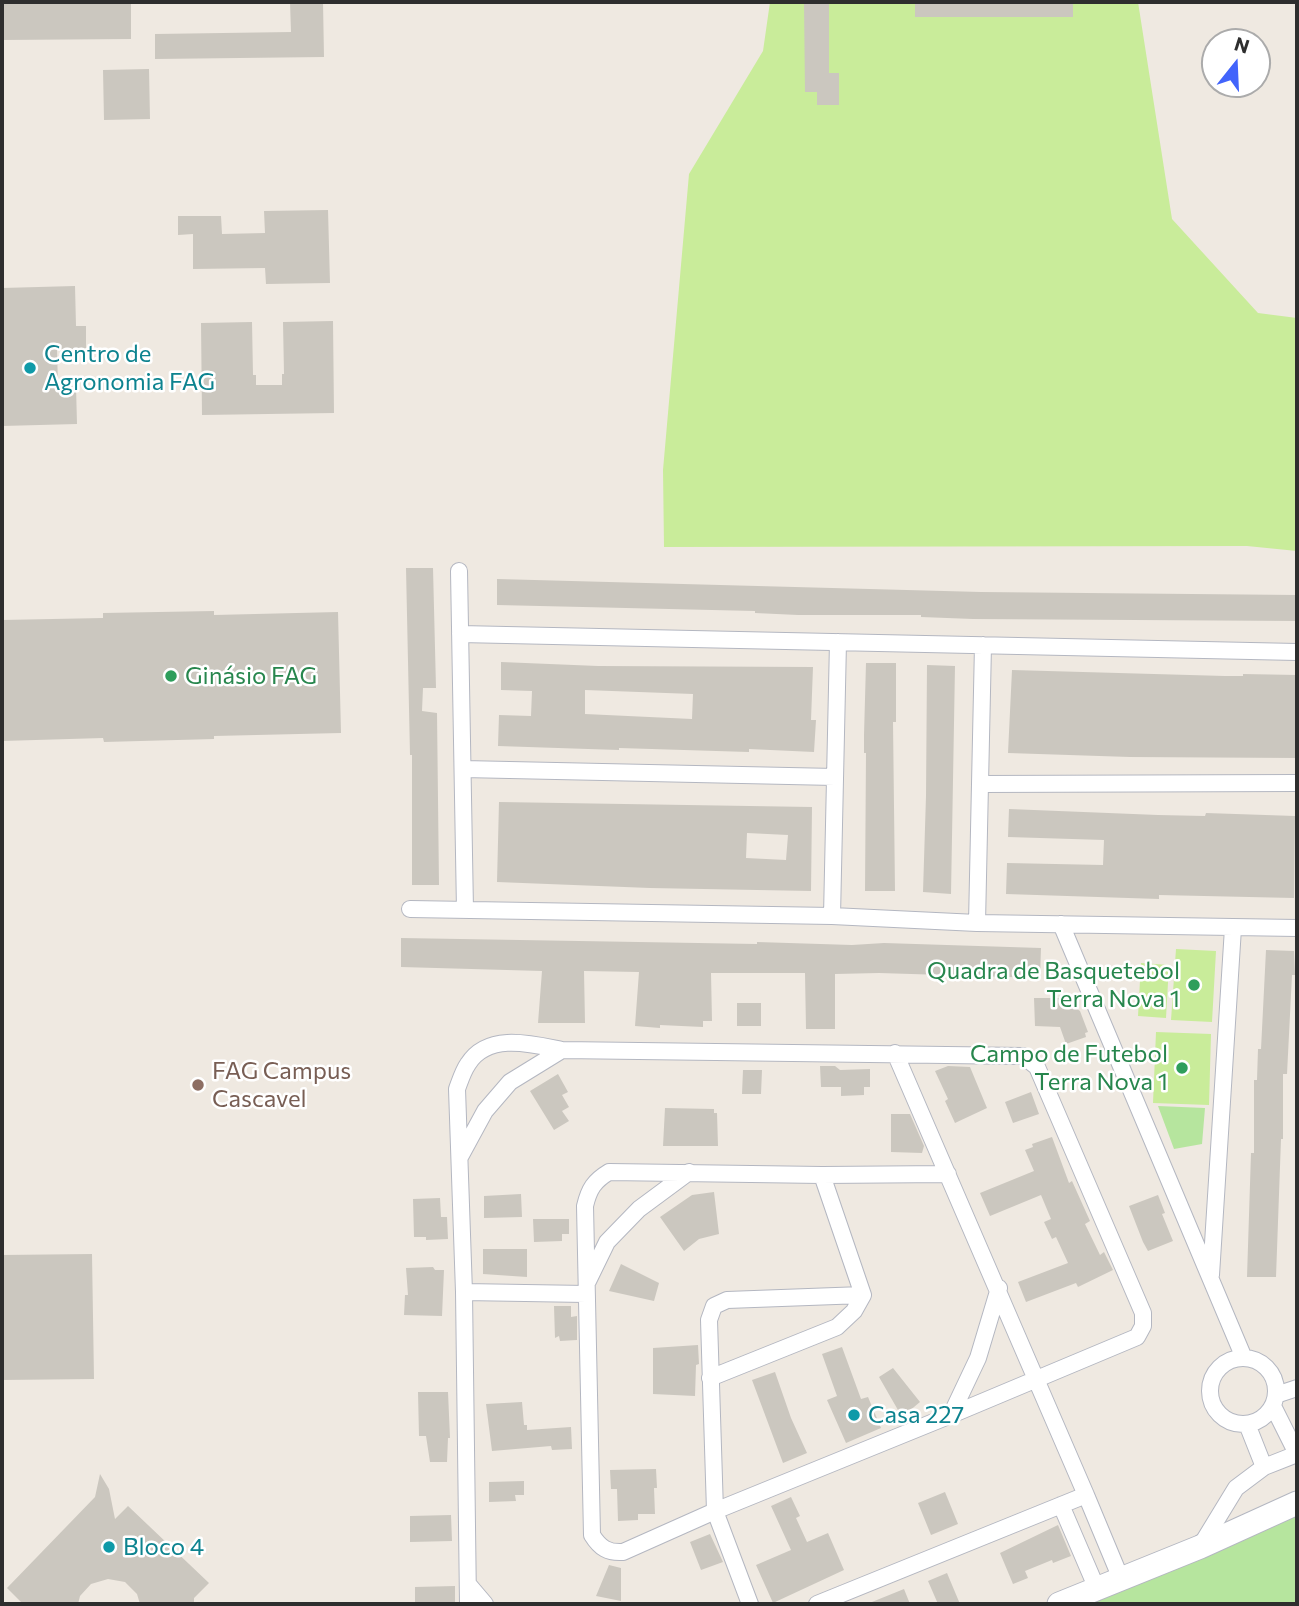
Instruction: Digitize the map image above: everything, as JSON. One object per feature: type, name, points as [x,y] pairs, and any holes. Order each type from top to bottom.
[{"type":"main road","points":[[1059,1604],[1200,1547],[1297,1503]]},
{"type":"street","points":[[459,571],[466,910]]},
{"type":"street","points":[[460,634],[1297,652]]},
{"type":"street","points":[[832,916],[838,642]]},
{"type":"street","points":[[977,923],[983,645]]},
{"type":"street","points":[[463,769],[835,777]]},
{"type":"street","points":[[981,784],[1297,783]]},
{"type":"street","points":[[410,909],[1297,928]]},
{"type":"street","points":[[1061,925],[1244,1357]]},
{"type":"street","points":[[1211,1279],[1233,928]]},
{"type":"street","points":[[468,1604],[464,1292],[457,1089],[469,1062],[484,1049],[502,1043],[529,1044],[562,1050],[1023,1056],[1037,1067],[1143,1313],[1143,1326],[1137,1337],[715,1511],[623,1552],[612,1552],[598,1545],[593,1535],[586,1206],[588,1192],[596,1180],[609,1172],[948,1174]]},
{"type":"street","points":[[458,1160],[485,1111],[510,1082],[562,1050]]},
{"type":"street","points":[[895,1053],[999,1288],[1121,1578]]},
{"type":"street","points":[[586,1288],[607,1242],[639,1209],[689,1172]]},
{"type":"street","points":[[710,1378],[837,1326],[854,1311],[863,1295],[822,1175]]},
{"type":"street","points":[[1186,1220],[1215,1212]]},
{"type":"street","points":[[464,1292],[586,1288]]},
{"type":"street","points":[[951,1415],[978,1358],[999,1288]]},
{"type":"street","points":[[750,1604],[715,1511],[709,1320],[714,1306],[727,1300],[863,1295]]},
{"type":"street","points":[[1200,1547],[1236,1488],[1264,1467],[1297,1454],[1275,1401],[1276,1384],[1265,1365],[1244,1357],[1234,1359],[1217,1369],[1209,1388],[1210,1398],[1219,1415],[1227,1421],[1247,1424],[1267,1415],[1275,1401],[1297,1388]]},
{"type":"street","points":[[1247,1424],[1264,1467]]},
{"type":"street","points":[[817,1604],[1086,1495]]},
{"type":"street","points":[[1061,1505],[1097,1589]]},
{"type":"street","points":[[468,1584],[485,1604]]},
{"type":"green space","points":[[770,2],[1138,2],[1172,219],[1258,313],[1297,318],[1297,551],[1247,546],[664,547],[663,470],[689,174],[763,51]]},
{"type":"green space","name":"Quadra de Basquetebol Terra Nova 1","points":[[1176,949],[1216,951],[1212,1022],[1171,1020]]},
{"type":"green space","points":[[1141,963],[1169,965],[1166,1018],[1138,1016]]},
{"type":"green space","name":"Campo de Futebol Terra Nova 1","points":[[1156,1032],[1211,1034],[1209,1105],[1153,1103]]},
{"type":"green space","points":[[1158,1106],[1205,1108],[1202,1144],[1174,1149]]},
{"type":"green space","points":[[1297,1511],[1297,1604],[1081,1604]]},
{"type":"building","points":[[2,2],[131,2],[131,39],[2,40]]},
{"type":"building","points":[[290,2],[323,2],[324,57],[155,59],[155,34],[291,32]]},
{"type":"building","points":[[915,2],[1073,2],[1073,17],[915,17]]},
{"type":"building","points":[[804,3],[829,3],[829,73],[839,73],[839,105],[817,105],[817,92],[805,92]]},
{"type":"building","points":[[149,69],[150,119],[104,120],[103,70]]},
{"type":"building","points":[[328,210],[330,283],[266,284],[265,268],[193,269],[193,234],[178,235],[178,216],[221,216],[222,234],[265,233],[264,211]]},
{"type":"building","name":"Centro de Agronomia FAG","points":[[75,286],[76,326],[86,326],[86,349],[57,349],[58,386],[76,386],[77,424],[2,426],[2,288]]},
{"type":"building","points":[[333,321],[334,413],[202,415],[201,323],[252,322],[253,375],[256,375],[256,385],[282,385],[283,322]]},
{"type":"building","points":[[406,568],[433,568],[436,688],[423,688],[422,711],[437,713],[439,885],[412,885],[412,755]]},
{"type":"building","points":[[497,579],[981,592],[1297,595],[1297,621],[973,619],[921,615],[798,615],[755,611],[497,605]]},
{"type":"building","name":"Ginásio FAG","points":[[214,611],[214,615],[338,612],[341,733],[104,742],[103,738],[2,741],[2,620],[103,618],[103,613]]},
{"type":"building","points":[[501,662],[598,666],[813,667],[811,720],[816,720],[814,752],[498,746],[499,715],[531,716],[532,691],[501,690]],"holes":[[[585,690],[693,694],[692,719],[585,714]]]},
{"type":"building","points":[[866,663],[896,663],[896,722],[893,722],[895,891],[865,891]]},
{"type":"building","points":[[927,665],[955,666],[951,894],[923,892]]},
{"type":"building","points":[[1012,670],[1225,676],[1297,675],[1297,758],[1008,753]]},
{"type":"building","points":[[499,802],[812,807],[811,891],[497,882]],"holes":[[[747,833],[788,835],[786,860],[746,858]]]},
{"type":"building","points":[[1009,809],[1158,815],[1205,816],[1206,813],[1295,816],[1294,898],[1159,895],[1159,899],[1006,894],[1007,863],[1103,865],[1104,840],[1008,837]]},
{"type":"building","points":[[401,938],[852,945],[884,943],[1041,948],[1040,978],[835,974],[835,1029],[806,1029],[805,973],[711,973],[712,1021],[703,1021],[703,1027],[660,1025],[660,1028],[635,1026],[639,972],[584,971],[585,1023],[538,1023],[542,971],[401,967]]},
{"type":"building","points":[[1266,950],[1294,951],[1295,975],[1292,975],[1287,1074],[1283,1074],[1283,1139],[1276,1277],[1247,1277],[1251,1153],[1254,1153],[1254,1080],[1257,1080],[1258,1049],[1261,1049]]},
{"type":"building","points":[[1034,998],[1071,998],[1068,1003],[1080,1011],[1088,1032],[1085,1033],[1086,1037],[1066,1044],[1060,1027],[1035,1026]]},
{"type":"building","points":[[737,1003],[761,1003],[761,1026],[737,1026]]},
{"type":"building","points":[[820,1066],[835,1066],[840,1070],[870,1069],[870,1087],[864,1087],[864,1095],[841,1096],[841,1087],[821,1087]]},
{"type":"building","points":[[948,1066],[970,1067],[987,1108],[955,1123],[935,1071]]},
{"type":"building","points":[[743,1070],[762,1070],[761,1094],[742,1094]]},
{"type":"building","points":[[558,1074],[568,1092],[562,1095],[569,1107],[562,1111],[569,1121],[554,1130],[530,1091]]},
{"type":"building","points":[[1031,1092],[1039,1114],[1013,1123],[1005,1102]]},
{"type":"building","points":[[665,1108],[714,1109],[714,1113],[717,1113],[718,1146],[663,1146]]},
{"type":"building","points":[[891,1114],[910,1114],[924,1146],[922,1153],[891,1152]]},
{"type":"building","points":[[1052,1137],[1069,1183],[1072,1181],[1090,1221],[1085,1224],[1100,1255],[1104,1252],[1113,1270],[1078,1287],[1076,1283],[1026,1302],[1018,1282],[1068,1263],[1056,1237],[1052,1239],[1044,1222],[1051,1219],[1041,1195],[990,1216],[980,1193],[1034,1171],[1025,1150],[1033,1147],[1032,1144]]},
{"type":"building","points":[[714,1192],[719,1234],[699,1239],[684,1251],[660,1217],[692,1195]]},
{"type":"building","points":[[521,1194],[522,1217],[484,1218],[484,1196]]},
{"type":"building","points":[[1158,1195],[1173,1241],[1148,1251],[1129,1206]]},
{"type":"building","points":[[440,1198],[441,1217],[447,1217],[448,1239],[426,1240],[426,1237],[414,1237],[413,1199]]},
{"type":"building","points":[[533,1219],[569,1219],[569,1234],[562,1234],[562,1241],[534,1242]]},
{"type":"building","points":[[483,1249],[527,1249],[527,1277],[483,1274]]},
{"type":"building","points":[[92,1254],[94,1379],[2,1380],[2,1255]]},
{"type":"building","points":[[621,1264],[659,1283],[654,1301],[609,1291]]},
{"type":"building","points":[[433,1267],[435,1270],[444,1270],[442,1316],[404,1315],[405,1295],[408,1295],[406,1268]]},
{"type":"building","points":[[554,1306],[571,1306],[571,1317],[577,1316],[577,1340],[560,1341],[559,1336],[555,1338]]},
{"type":"building","points":[[698,1345],[699,1364],[696,1365],[695,1396],[653,1394],[653,1348]]},
{"type":"building","name":"Casa 227","points":[[842,1347],[861,1399],[868,1397],[881,1428],[846,1443],[827,1400],[837,1396],[822,1354]]},
{"type":"building","points":[[893,1368],[920,1402],[902,1417],[879,1377]]},
{"type":"building","points":[[775,1372],[807,1453],[783,1463],[752,1380]]},
{"type":"building","points":[[418,1392],[448,1392],[450,1438],[447,1462],[430,1462],[426,1436],[419,1436]]},
{"type":"building","points":[[522,1402],[527,1430],[571,1427],[572,1449],[552,1450],[551,1446],[492,1451],[486,1404]]},
{"type":"building","points":[[656,1469],[655,1514],[638,1514],[638,1520],[618,1521],[617,1489],[611,1489],[610,1470]]},
{"type":"building","name":"Bloco 4","points":[[100,1474],[109,1489],[115,1519],[128,1506],[209,1583],[194,1598],[194,1604],[140,1604],[137,1594],[125,1582],[108,1579],[91,1584],[80,1596],[78,1604],[23,1604],[7,1588],[95,1497]]},
{"type":"building","points":[[524,1481],[524,1495],[515,1495],[516,1501],[489,1502],[489,1482]]},
{"type":"building","points":[[945,1492],[958,1524],[931,1535],[918,1503]]},
{"type":"building","points":[[791,1497],[800,1516],[796,1518],[807,1542],[828,1533],[844,1570],[773,1603],[756,1565],[791,1550],[771,1506]]},
{"type":"building","points":[[451,1515],[452,1541],[410,1542],[410,1516]]},
{"type":"building","points":[[1058,1525],[1071,1556],[1025,1571],[1028,1578],[1013,1584],[1000,1553]]},
{"type":"building","points":[[710,1534],[723,1562],[701,1570],[690,1542]]},
{"type":"building","points":[[609,1565],[621,1568],[621,1601],[596,1596]]},
{"type":"building","points":[[947,1573],[960,1604],[938,1604],[928,1581]]},
{"type":"building","points":[[455,1586],[455,1604],[415,1604],[415,1587]]},
{"type":"building","points":[[904,1589],[910,1604],[867,1604]]},
{"type":"place","name":"Centro de Agronomia FAG","points":[[30,368]]},
{"type":"place","name":"Ginásio FAG","points":[[171,676]]},
{"type":"place","name":"Quadra de Basquetebol Terra Nova 1","points":[[1194,985]]},
{"type":"place","name":"Campo de Futebol Terra Nova 1","points":[[1182,1068]]},
{"type":"place","name":"FAG Campus Cascavel","points":[[198,1085]]},
{"type":"place","name":"Casa 227","points":[[854,1415]]},
{"type":"place","name":"Bloco 4","points":[[109,1547]]}]
